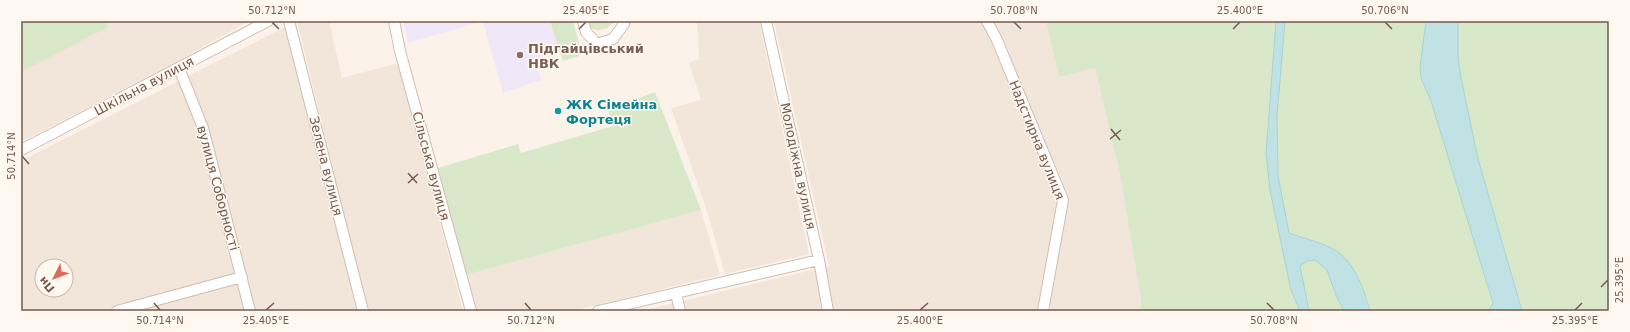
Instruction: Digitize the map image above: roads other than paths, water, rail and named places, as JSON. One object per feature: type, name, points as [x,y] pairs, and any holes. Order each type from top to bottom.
[{"type":"street","name":"Шкільна вулиця","points":[[21,150],[268,21]]},
{"type":"street","name":"Зелена вулиця","points":[[289,21],[363,311]]},
{"type":"street","name":"Сільська вулиця","points":[[394,21],[400,51],[471,311]]},
{"type":"street","points":[[582,21],[586,32],[597,44],[613,39],[624,24],[623,21]]},
{"type":"street","name":"Молодіжна вулиця","points":[[766,21],[819,260],[828,311]]},
{"type":"street","name":"Надстирна вулиця","points":[[986,21],[997,40],[1064,200],[1043,311]]},
{"type":"street","name":"вулиця Соборності","points":[[179,68],[203,128],[250,311]]},
{"type":"street","points":[[598,311],[819,260]]},
{"type":"street","points":[[117,311],[242,277]]},
{"type":"street","points":[[676,292],[680,311]]},
{"type":"water","points":[[1276,21],[1285,21],[1277,116],[1278,176],[1289,233],[1325,245],[1342,255],[1353,269],[1362,285],[1370,311],[1344,311],[1336,295],[1327,270],[1315,260],[1307,261],[1300,266],[1309,311],[1300,311],[1291,290],[1270,190],[1266,153]]},
{"type":"water","points":[[1426,21],[1458,21],[1458,57],[1461,78],[1478,159],[1522,311],[1488,311],[1493,303],[1431,101],[1421,78],[1420,67]]},
{"type":"place","name":"Підгайцівський НВК","points":[[520,55]]},
{"type":"place","name":"ЖК Сімейна Фортеця","points":[[558,111]]}]
